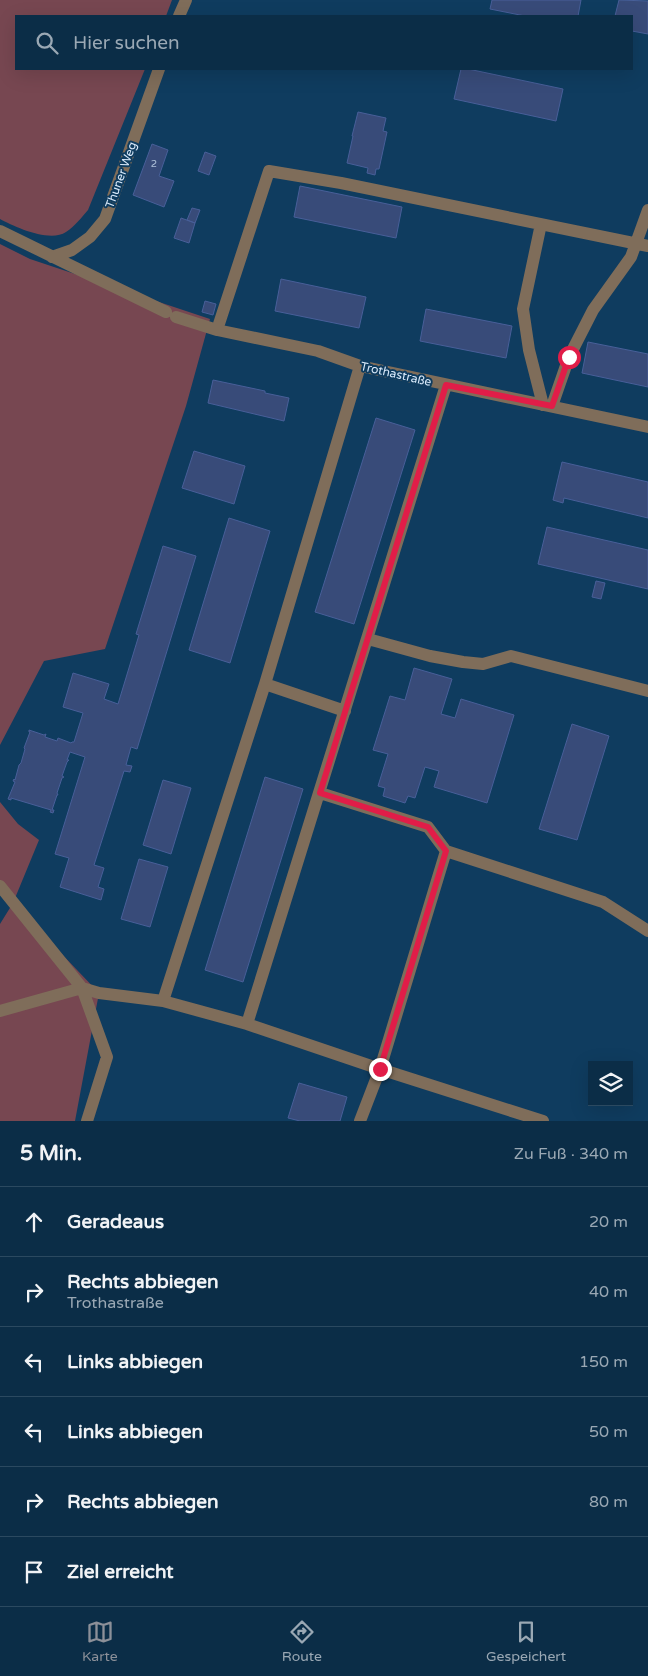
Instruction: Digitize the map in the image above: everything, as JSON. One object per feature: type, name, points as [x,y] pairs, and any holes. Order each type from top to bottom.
[{"type":"street","points":[[179,15],[186,0]]},
{"type":"street","name":"Thuner Weg","points":[[52,257],[72,250],[90,237],[105,219],[160,70]]},
{"type":"street","points":[[217,330],[269,171],[341,183],[642,245]]},
{"type":"street","points":[[547,405],[593,310],[631,257],[642,245],[648,210]]},
{"type":"street","points":[[541,224],[523,309],[529,350],[547,405]]},
{"type":"street","name":"Trothastraße","points":[[0,232],[171,315],[217,330],[318,351],[360,366],[648,427]]},
{"type":"street","points":[[163,1000],[265,684],[360,366]]},
{"type":"street","points":[[247,1024],[446,385]]},
{"type":"street","points":[[368,639],[430,656],[463,662],[483,664],[511,656],[648,691]]},
{"type":"street","points":[[265,684],[345,711]]},
{"type":"street","points":[[320,793],[428,827],[446,851],[603,902],[648,931]]},
{"type":"street","points":[[360,1121],[380,1069],[446,851]]},
{"type":"street","points":[[0,886],[82,988],[107,1056],[87,1121]]},
{"type":"street","points":[[0,1011],[82,988],[100,993],[163,1000],[247,1024],[543,1121]]},
{"type":"shaded area","points":[[0,0],[172,0],[166,15],[15,15],[15,70],[145,70],[88,210],[78,222],[66,232],[51,236],[33,233],[0,219]]},
{"type":"shaded area","points":[[0,244],[30,259],[210,319],[186,406],[105,649],[44,661],[0,745]]},
{"type":"shaded area","points":[[0,802],[18,824],[39,840],[13,903],[0,886]]},
{"type":"shaded area","points":[[13,903],[99,993],[75,1121],[0,1121],[0,924]]},
{"type":"building","points":[[492,0],[581,0],[578,15],[520,15],[490,9]]},
{"type":"building","points":[[619,0],[648,1],[648,34],[633,31],[633,15],[615,15]]},
{"type":"building","points":[[461,70],[473,70],[563,89],[556,121],[454,99]]},
{"type":"building","points":[[358,112],[386,118],[383,131],[387,132],[379,169],[376,169],[375,175],[367,173],[368,168],[347,163]]},
{"type":"building","points":[[152,144],[168,150],[159,176],[174,181],[164,207],[133,195]]},
{"type":"building","points":[[205,152],[216,156],[209,175],[198,171]]},
{"type":"building","points":[[300,186],[402,207],[396,238],[294,217]]},
{"type":"building","points":[[192,208],[200,210],[195,223],[187,220]]},
{"type":"building","points":[[181,218],[195,223],[189,243],[174,238]]},
{"type":"building","points":[[281,279],[366,297],[359,328],[275,311]]},
{"type":"building","points":[[205,301],[216,304],[213,315],[202,312]]},
{"type":"building","points":[[426,309],[512,326],[506,358],[420,341]]},
{"type":"building","points":[[588,342],[648,354],[648,387],[582,373]]},
{"type":"building","points":[[213,380],[289,398],[284,421],[208,403]]},
{"type":"building","points":[[376,418],[415,430],[354,624],[315,612]]},
{"type":"building","points":[[194,451],[245,466],[234,504],[182,488]]},
{"type":"building","points":[[562,462],[648,482],[648,518],[564,498],[563,503],[553,500]]},
{"type":"building","points":[[229,518],[270,531],[230,663],[189,650]]},
{"type":"building","points":[[547,527],[648,550],[648,589],[538,564]]},
{"type":"building","points":[[163,546],[196,556],[137,749],[131,747],[126,765],[132,766],[130,772],[124,771],[94,865],[104,868],[98,887],[104,889],[101,900],[60,887],[69,858],[55,854],[85,757],[70,752],[67,760],[69,760],[62,776],[64,777],[62,778],[52,810],[54,810],[53,813],[50,812],[51,810],[11,798],[11,800],[8,799],[21,763],[29,730],[46,734],[45,737],[57,741],[58,738],[71,743],[74,742],[83,713],[63,707],[73,673],[109,684],[104,699],[118,704],[139,635],[136,634]]},
{"type":"building","points":[[596,581],[605,583],[601,599],[592,597]]},
{"type":"building","points":[[414,668],[452,679],[441,714],[455,718],[461,699],[514,715],[487,803],[434,787],[439,771],[425,767],[415,798],[408,796],[405,803],[383,796],[385,788],[378,786],[388,754],[373,750],[390,696],[405,700]]},
{"type":"building","points":[[572,724],[609,736],[577,840],[539,829]]},
{"type":"building","points":[[265,777],[303,789],[243,982],[205,970]]},
{"type":"building","points":[[163,780],[191,788],[171,854],[143,845]]},
{"type":"building","points":[[139,859],[168,867],[150,927],[121,919]]},
{"type":"building","points":[[299,1083],[347,1097],[340,1121],[300,1121],[288,1118]]},
{"type":"route","points":[[380,1069],[446,851],[428,827],[320,793],[446,385],[552,406],[569,357]]}]
